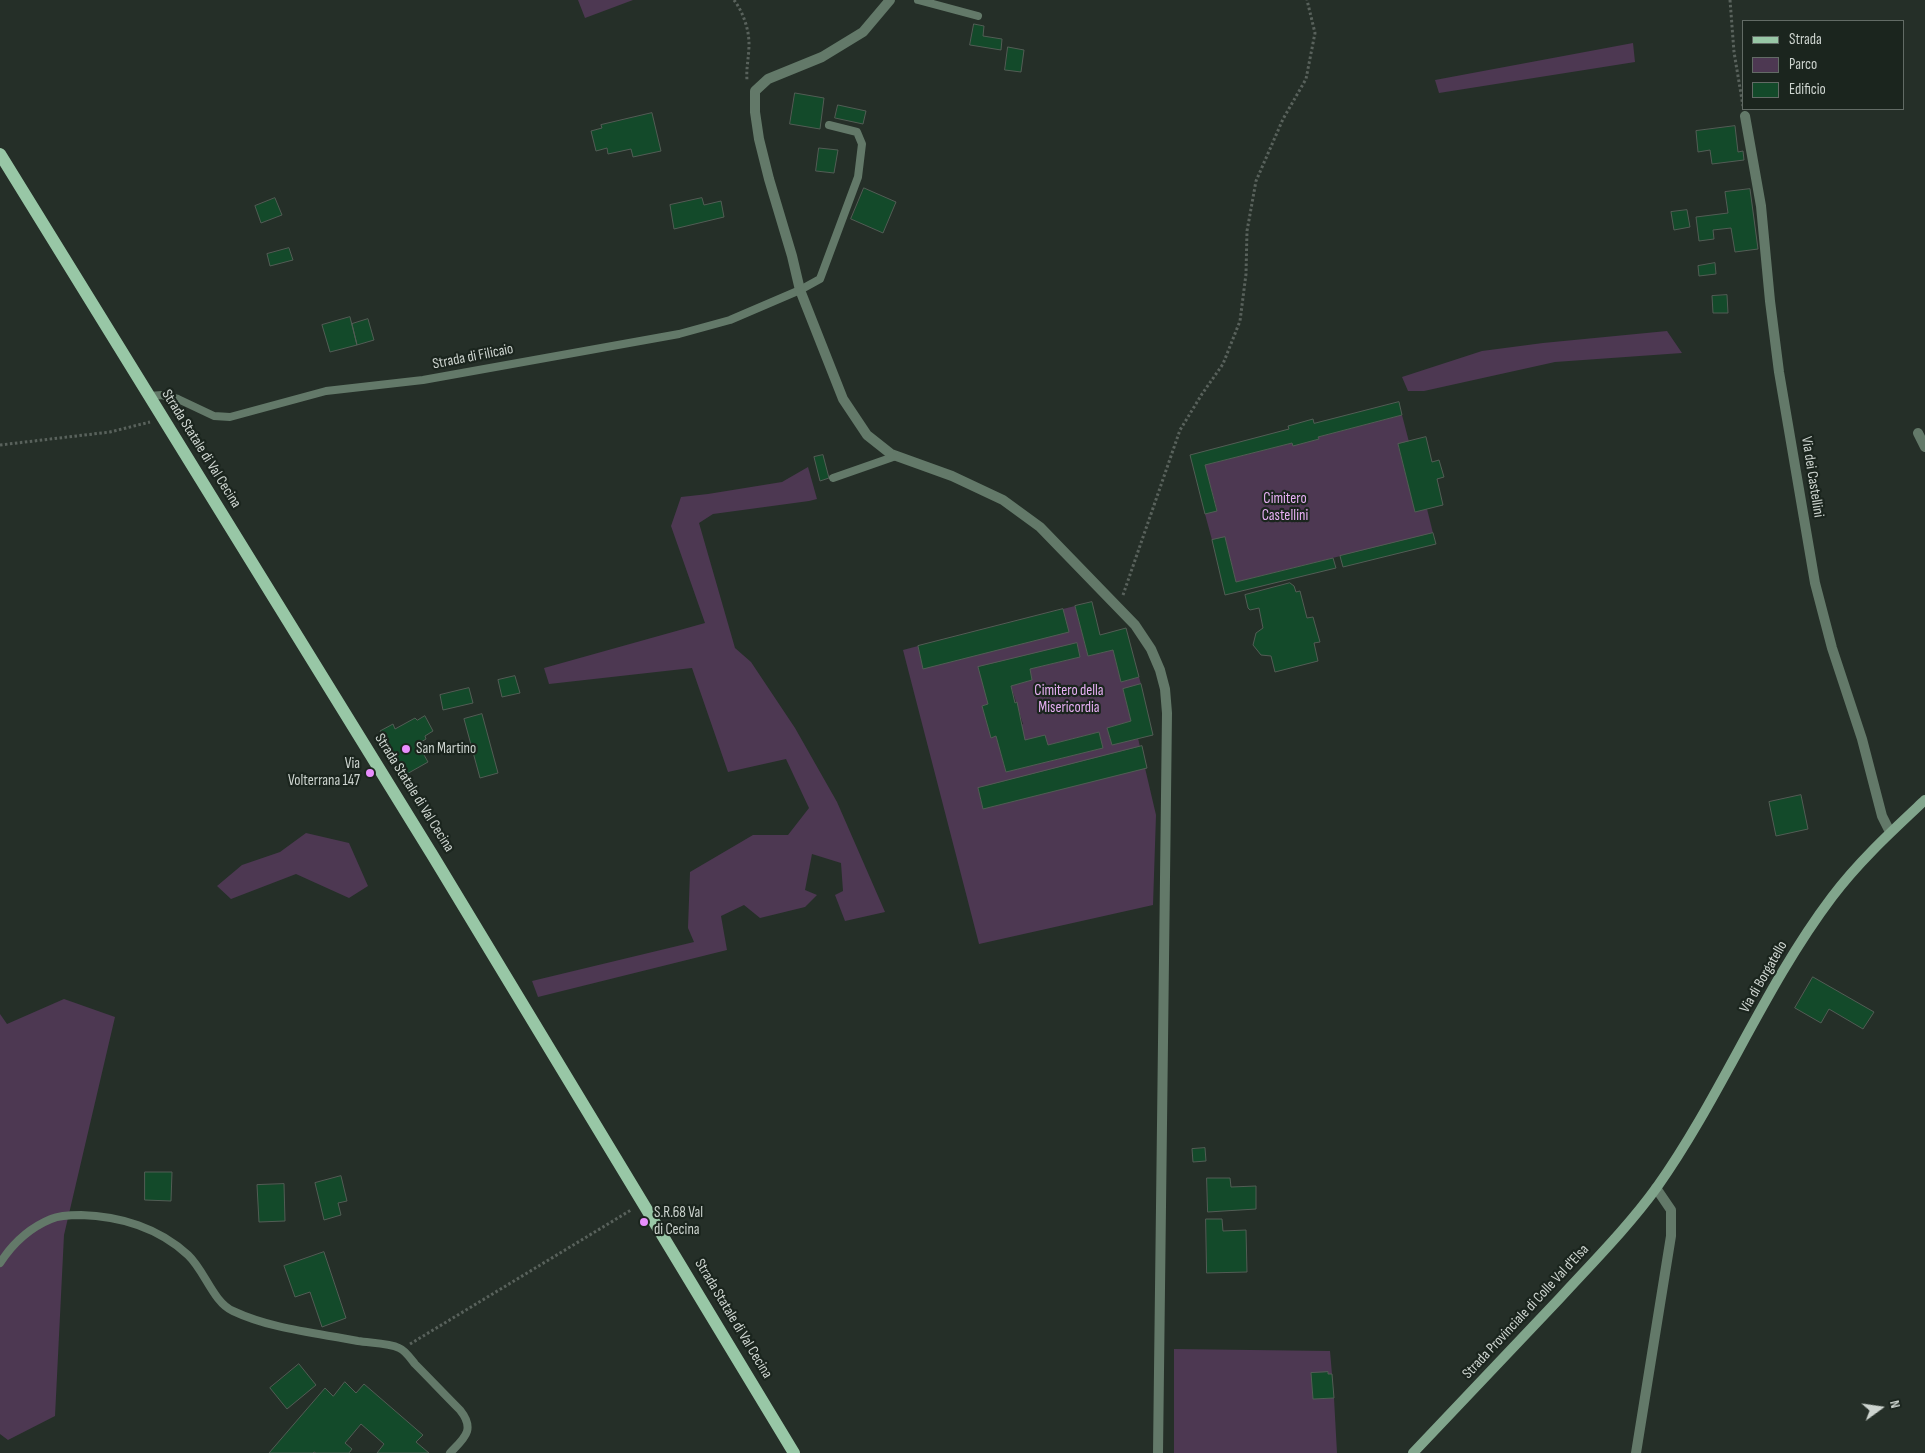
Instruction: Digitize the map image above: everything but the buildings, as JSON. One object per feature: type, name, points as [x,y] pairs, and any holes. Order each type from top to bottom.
[{"type":"main road","name":"Strada Statale di Val Cecina","points":[[0,154],[428,848],[794,1453]]},
{"type":"main road","name":"Via di Borgatello","points":[[1656,1188],[1695,1127],[1772,991],[1817,918],[1854,870],[1890,832],[1925,800]]},
{"type":"main road","name":"Strada Provinciale di Colle Val d'Elsa","points":[[1413,1453],[1602,1253],[1656,1188]]},
{"type":"street","points":[[890,0],[863,32],[822,57],[768,79],[754,91],[759,139],[800,290],[843,398],[867,435],[891,454],[981,488],[1023,513],[1052,538],[1135,625],[1151,649],[1162,676],[1167,713],[1158,1453]]},
{"type":"street","name":"Via dei Castellini","points":[[1745,116],[1761,206],[1779,372],[1815,583],[1832,648],[1866,754],[1882,816],[1890,832]]},
{"type":"street","points":[[1918,433],[1925,447]]},
{"type":"street","points":[[1636,1453],[1672,1226],[1670,1210],[1656,1188]]},
{"type":"lane","points":[[918,0],[978,16]]},
{"type":"lane","name":"Strada di Filicaio","points":[[149,396],[162,395],[178,399],[214,416],[230,417],[326,391],[424,380],[679,334],[730,320],[800,290],[820,279],[858,177],[862,144],[856,132],[829,125]]},
{"type":"lane","points":[[833,478],[896,456]]},
{"type":"lane","points":[[0,1263],[17,1240],[30,1230],[52,1218],[92,1216],[137,1224],[160,1235],[188,1256],[200,1268],[220,1300],[232,1310],[256,1320],[400,1348],[460,1410],[466,1420],[468,1428],[466,1436],[450,1453]]},
{"type":"path","points":[[734,0],[742,11],[749,43],[746,69],[747,81],[754,91]]},
{"type":"path","points":[[1118,608],[1180,430],[1223,364],[1240,321],[1246,274],[1247,231],[1256,181],[1283,119],[1306,80],[1316,33],[1308,0]]},
{"type":"path","points":[[1730,0],[1734,52],[1742,99]]},
{"type":"path","points":[[1744,110],[1745,116]]},
{"type":"path","points":[[0,445],[110,432],[138,426],[162,416]]},
{"type":"path","points":[[400,1348],[643,1202]]},
{"type":"green space","points":[[578,0],[633,0],[585,18]]},
{"type":"green space","points":[[1633,43],[1635,62],[1439,93],[1435,80]]},
{"type":"green space","points":[[1667,331],[1682,353],[1555,362],[1424,391],[1408,391],[1402,377],[1482,351]]},
{"type":"green space","name":"Cimitero Castellini","points":[[1402,415],[1409,442],[1398,445],[1415,511],[1427,509],[1433,533],[1236,582],[1225,538],[1212,540],[1205,514],[1217,510],[1205,465],[1292,443],[1319,439],[1318,437]]},
{"type":"green space","points":[[808,467],[817,499],[713,514],[699,523],[735,648],[751,662],[795,728],[837,802],[885,912],[845,921],[835,895],[843,891],[841,863],[812,854],[805,890],[817,895],[805,907],[760,918],[744,905],[721,916],[727,950],[538,997],[532,981],[694,942],[688,928],[690,872],[753,835],[788,835],[809,808],[786,759],[728,772],[692,668],[549,684],[544,668],[705,623],[671,526],[681,497],[782,482]]},
{"type":"green space","name":"Cimitero della Misericordia","points":[[1075,606],[1088,656],[1113,650],[1121,682],[1139,677],[1141,684],[1123,689],[1131,721],[1107,728],[1112,745],[1138,738],[1140,747],[978,788],[983,809],[1145,768],[1156,815],[1153,905],[979,944],[903,650],[918,646],[923,668],[1063,609]],"holes":[[[1077,643],[1080,657],[1030,669],[1032,680],[1011,686],[1023,724],[1021,725],[1025,740],[1048,745],[1099,732],[1103,748],[1006,772],[996,736],[991,737],[982,706],[988,704],[979,667]]]},
{"type":"green space","points":[[306,833],[349,843],[368,886],[349,898],[296,874],[231,899],[217,886],[242,865],[280,852]]},
{"type":"green space","points":[[64,999],[115,1017],[64,1235],[55,1416],[8,1440],[0,1434],[0,1014],[7,1024]]},
{"type":"green space","points":[[1174,1349],[1330,1351],[1332,1374],[1312,1374],[1313,1399],[1334,1398],[1337,1453],[1174,1453]]},
{"type":"place","name":"San Martino","points":[[406,749]]},
{"type":"place","name":"Via Volterrana 147","points":[[370,773]]},
{"type":"place","name":"S.R.68 Val di Cecina","points":[[644,1222]]}]
